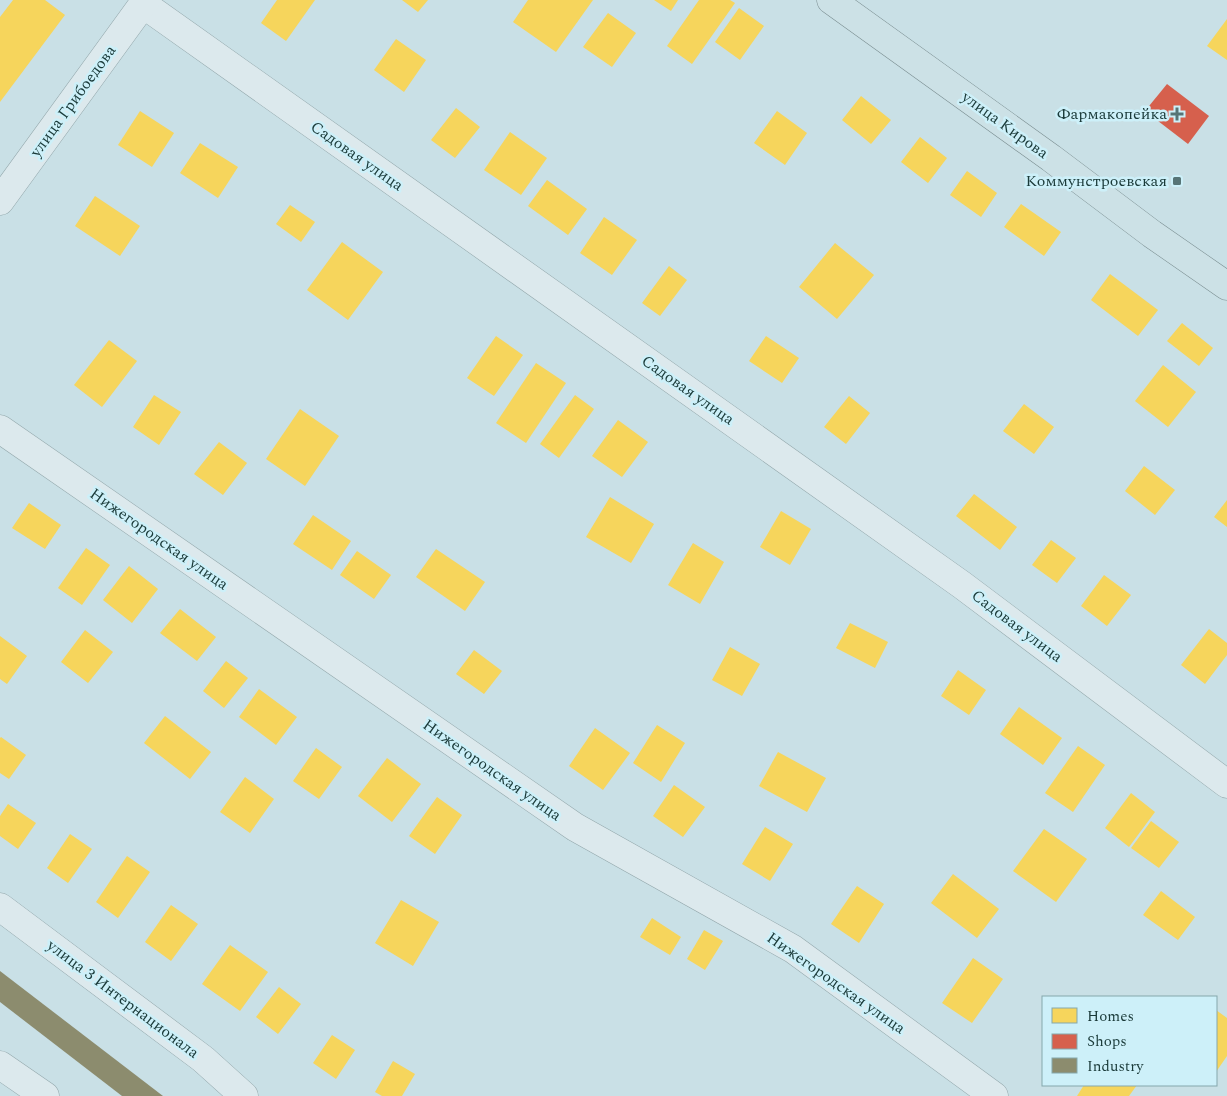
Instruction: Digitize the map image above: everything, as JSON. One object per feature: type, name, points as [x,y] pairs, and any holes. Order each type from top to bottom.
[{"type":"main road","name":"улица Кирова","points":[[831,0],[1051,158],[1152,234],[1227,286]]},
{"type":"street","name":"улица Грибоедова","points":[[0,202],[144,2]]},
{"type":"street","name":"Садовая улица","points":[[144,2],[962,585],[1227,784]]},
{"type":"street","name":"Нижегородская улица","points":[[0,428],[575,827],[793,949],[994,1096]]},
{"type":"street","name":"улица 3 Интернационала","points":[[0,907],[203,1059],[244,1096]]},
{"type":"street","points":[[0,1065],[45,1096]]},
{"type":"building: Homes","points":[[13,0],[45,0],[65,15],[0,102],[0,17]]},
{"type":"building: Homes","points":[[277,0],[315,0],[286,41],[261,23]]},
{"type":"building: Homes","points":[[402,0],[428,0],[418,12]]},
{"type":"building: Homes","points":[[528,0],[593,0],[556,52],[513,22]]},
{"type":"building: Homes","points":[[654,0],[678,0],[671,11]]},
{"type":"building: Homes","points":[[699,0],[730,0],[735,3],[692,64],[667,46]]},
{"type":"building: Homes","points":[[739,8],[764,26],[740,60],[715,42]]},
{"type":"building: Homes","points":[[608,13],[636,33],[612,67],[583,47]]},
{"type":"building: Homes","points":[[1227,19],[1227,60],[1207,46]]},
{"type":"building: Homes","points":[[396,39],[426,60],[404,92],[374,70]]},
{"type":"building: Homes","points":[[861,96],[891,120],[871,144],[842,120]]},
{"type":"building: Homes","points":[[456,108],[480,127],[455,158],[431,140]]},
{"type":"building: Homes","points":[[140,111],[174,133],[152,167],[118,145]]},
{"type":"building: Homes","points":[[777,111],[807,133],[785,165],[754,143]]},
{"type":"building: Homes","points":[[510,132],[547,158],[521,195],[484,170]]},
{"type":"building: Homes","points":[[920,137],[947,158],[928,183],[901,162]]},
{"type":"building: Homes","points":[[200,143],[238,167],[218,198],[180,173]]},
{"type":"building: Homes","points":[[967,171],[997,193],[981,217],[950,195]]},
{"type":"building: Homes","points":[[547,180],[587,209],[568,235],[528,206]]},
{"type":"building: Homes","points":[[95,196],[140,226],[120,256],[75,226]]},
{"type":"building: Homes","points":[[1021,204],[1061,232],[1044,256],[1004,227]]},
{"type":"building: Homes","points":[[290,205],[315,222],[301,242],[276,224]]},
{"type":"building: Homes","points":[[604,217],[637,240],[612,275],[580,253]]},
{"type":"building: Homes","points":[[342,242],[383,272],[348,320],[307,290]]},
{"type":"building: Homes","points":[[835,243],[874,275],[837,319],[799,287]]},
{"type":"building: Homes","points":[[669,266],[687,280],[660,316],[642,303]]},
{"type":"building: Homes","points":[[1110,274],[1158,310],[1138,336],[1091,300]]},
{"type":"building: Homes","points":[[1182,323],[1213,348],[1199,366],[1167,341]]},
{"type":"building: Homes","points":[[496,336],[523,355],[494,396],[467,378]]},
{"type":"building: Homes","points":[[766,336],[799,358],[782,383],[749,361]]},
{"type":"building: Homes","points":[[109,340],[137,361],[102,407],[74,385]]},
{"type":"building: Homes","points":[[536,363],[566,383],[526,443],[496,423]]},
{"type":"building: Homes","points":[[1163,365],[1196,392],[1168,427],[1135,401]]},
{"type":"building: Homes","points":[[154,395],[181,412],[159,445],[133,427]]},
{"type":"building: Homes","points":[[575,395],[594,409],[559,458],[540,444]]},
{"type":"building: Homes","points":[[849,396],[870,413],[846,444],[824,427]]},
{"type":"building: Homes","points":[[1024,404],[1054,427],[1034,454],[1003,431]]},
{"type":"building: Homes","points":[[300,409],[339,436],[305,486],[266,459]]},
{"type":"building: Homes","points":[[618,420],[648,442],[622,477],[592,456]]},
{"type":"building: Homes","points":[[219,442],[247,463],[223,495],[194,474]]},
{"type":"building: Homes","points":[[1144,466],[1175,490],[1155,515],[1125,491]]},
{"type":"building: Homes","points":[[974,494],[1017,527],[1000,550],[956,516]]},
{"type":"building: Homes","points":[[610,497],[654,524],[631,563],[586,537]]},
{"type":"building: Homes","points":[[1227,500],[1227,527],[1214,517]]},
{"type":"building: Homes","points":[[29,503],[61,525],[45,549],[12,528]]},
{"type":"building: Homes","points":[[781,511],[811,529],[790,565],[760,547]]},
{"type":"building: Homes","points":[[313,515],[351,541],[332,570],[293,544]]},
{"type":"building: Homes","points":[[1051,540],[1076,558],[1057,583],[1032,565]]},
{"type":"building: Homes","points":[[693,543],[724,562],[700,604],[668,585]]},
{"type":"building: Homes","points":[[86,548],[110,565],[82,605],[58,588]]},
{"type":"building: Homes","points":[[436,549],[485,582],[465,611],[416,577]]},
{"type":"building: Homes","points":[[357,551],[391,575],[374,599],[340,575]]},
{"type":"building: Homes","points":[[129,566],[158,589],[132,623],[103,600]]},
{"type":"building: Homes","points":[[1104,575],[1131,595],[1107,626],[1081,606]]},
{"type":"building: Homes","points":[[180,609],[216,637],[197,661],[160,633]]},
{"type":"building: Homes","points":[[850,623],[888,642],[875,668],[836,648]]},
{"type":"building: Homes","points":[[1209,629],[1227,643],[1227,655],[1205,684],[1181,665]]},
{"type":"building: Homes","points":[[85,630],[113,652],[88,683],[61,662]]},
{"type":"building: Homes","points":[[0,636],[27,656],[7,684],[0,679]]},
{"type":"building: Homes","points":[[730,647],[760,664],[742,696],[712,680]]},
{"type":"building: Homes","points":[[474,650],[502,671],[484,694],[456,674]]},
{"type":"building: Homes","points":[[226,661],[248,678],[224,708],[203,691]]},
{"type":"building: Homes","points":[[958,670],[986,690],[969,715],[941,696]]},
{"type":"building: Homes","points":[[259,689],[297,717],[276,745],[239,717]]},
{"type":"building: Homes","points":[[1019,707],[1062,738],[1043,765],[1000,734]]},
{"type":"building: Homes","points":[[165,716],[211,752],[190,779],[144,743]]},
{"type":"building: Homes","points":[[657,725],[685,743],[661,782],[633,763]]},
{"type":"building: Homes","points":[[595,728],[630,753],[603,790],[569,766]]},
{"type":"building: Homes","points":[[1,737],[26,755],[9,779],[0,773]]},
{"type":"building: Homes","points":[[1078,746],[1105,765],[1073,812],[1045,793]]},
{"type":"building: Homes","points":[[316,748],[342,767],[319,799],[293,781]]},
{"type":"building: Homes","points":[[778,752],[826,778],[807,812],[759,786]]},
{"type":"building: Homes","points":[[387,758],[421,784],[392,822],[358,796]]},
{"type":"building: Homes","points":[[245,777],[274,799],[250,833],[220,812]]},
{"type":"building: Homes","points":[[674,785],[705,807],[683,837],[653,816]]},
{"type":"building: Homes","points":[[1131,793],[1155,812],[1129,847],[1105,828]]},
{"type":"building: Homes","points":[[437,797],[462,815],[435,854],[409,836]]},
{"type":"building: Homes","points":[[8,804],[36,823],[18,849],[0,836],[0,816]]},
{"type":"building: Homes","points":[[1151,821],[1179,842],[1159,868],[1131,848]]},
{"type":"building: Homes","points":[[765,827],[793,844],[770,881],[742,864]]},
{"type":"building: Homes","points":[[1044,829],[1087,859],[1056,902],[1013,871]]},
{"type":"building: Homes","points":[[70,834],[92,849],[68,883],[47,868]]},
{"type":"building: Homes","points":[[127,856],[150,872],[118,918],[96,902]]},
{"type":"building: Homes","points":[[953,874],[999,909],[977,938],[931,903]]},
{"type":"building: Homes","points":[[857,886],[884,904],[859,943],[831,924]]},
{"type":"building: Homes","points":[[1161,891],[1195,917],[1178,940],[1143,915]]},
{"type":"building: Homes","points":[[401,900],[439,922],[413,966],[375,943]]},
{"type":"building: Homes","points":[[171,905],[198,924],[171,961],[145,942]]},
{"type":"building: Homes","points":[[652,918],[681,937],[670,955],[640,937]]},
{"type":"building: Homes","points":[[704,930],[723,941],[705,970],[687,959]]},
{"type":"building: Homes","points":[[230,945],[268,972],[240,1011],[202,984]]},
{"type":"building: Homes","points":[[973,958],[1003,979],[972,1023],[942,1003]]},
{"type":"building: Homes","points":[[279,987],[301,1004],[278,1034],[256,1017]]},
{"type":"building: Homes","points":[[1217,1011],[1227,1018],[1227,1056],[1217,1071]]},
{"type":"building: Homes","points":[[332,1035],[355,1050],[336,1079],[313,1063]]},
{"type":"building: Homes","points":[[393,1061],[415,1074],[402,1096],[382,1096],[375,1092]]},
{"type":"building: Homes","points":[[1083,1086],[1136,1086],[1129,1096],[1077,1096]]},
{"type":"building: Shops","name":"Фармакопейка","points":[[1167,84],[1209,116],[1188,144],[1145,111]]},
{"type":"building: Industry","points":[[0,971],[163,1096],[122,1096],[0,1002]]},
{"type":"place","name":"Фармакопейка","points":[[1177,114]]},
{"type":"place","name":"Коммунстроевская","points":[[1177,181]]}]
